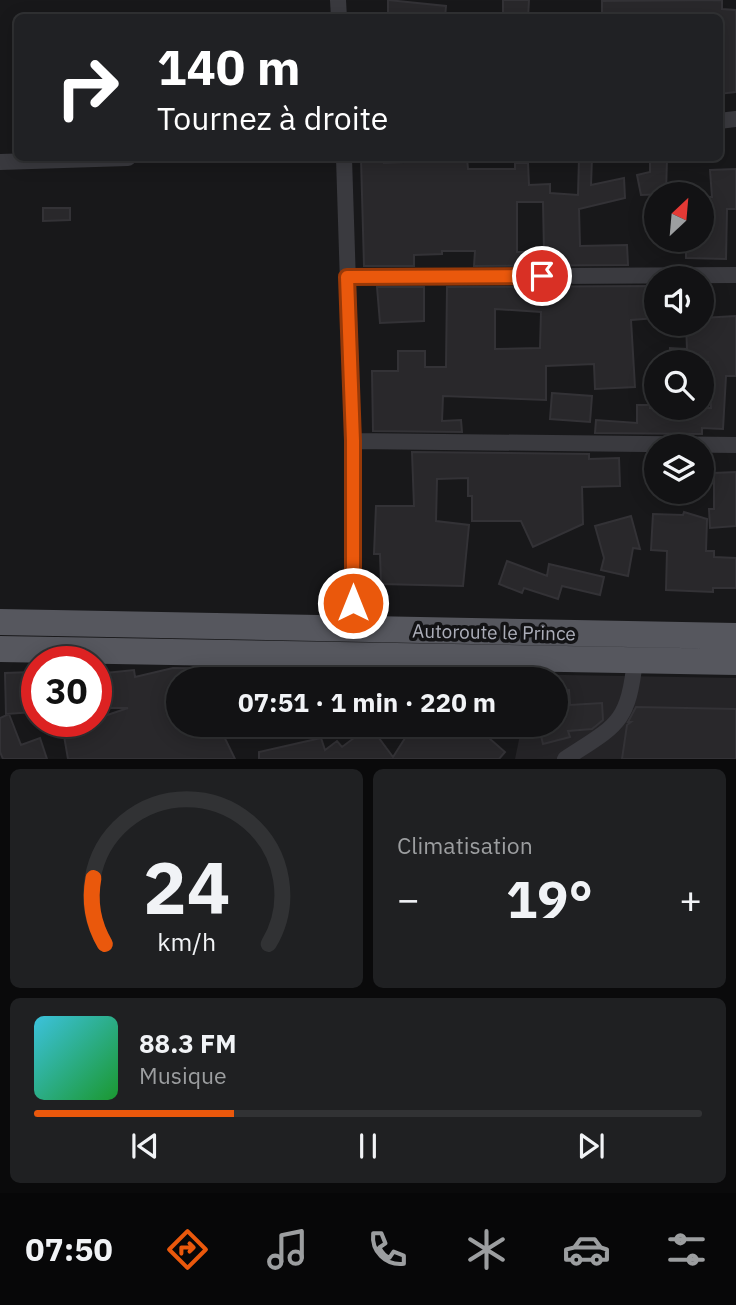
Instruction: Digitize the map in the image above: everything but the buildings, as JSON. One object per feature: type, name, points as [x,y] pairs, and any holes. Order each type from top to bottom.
[{"type":"main road","name":"Autoroute le Prince","points":[[0,622],[736,636]]},
{"type":"main road","name":"Autoroute le Prince","points":[[0,649],[736,662]]},
{"type":"street","points":[[0,162],[32,161]]},
{"type":"street","points":[[344,161],[353,441],[353,630]]},
{"type":"street","points":[[347,277],[736,275]]},
{"type":"street","points":[[353,441],[736,445]]},
{"type":"street","points":[[565,759],[616,725],[631,696],[635,660]]},
{"type":"shaded area","points":[[568,675],[736,678],[736,759],[515,759],[520,737],[568,737]]},
{"type":"route","points":[[353,603],[353,441],[347,277],[542,276]]}]
